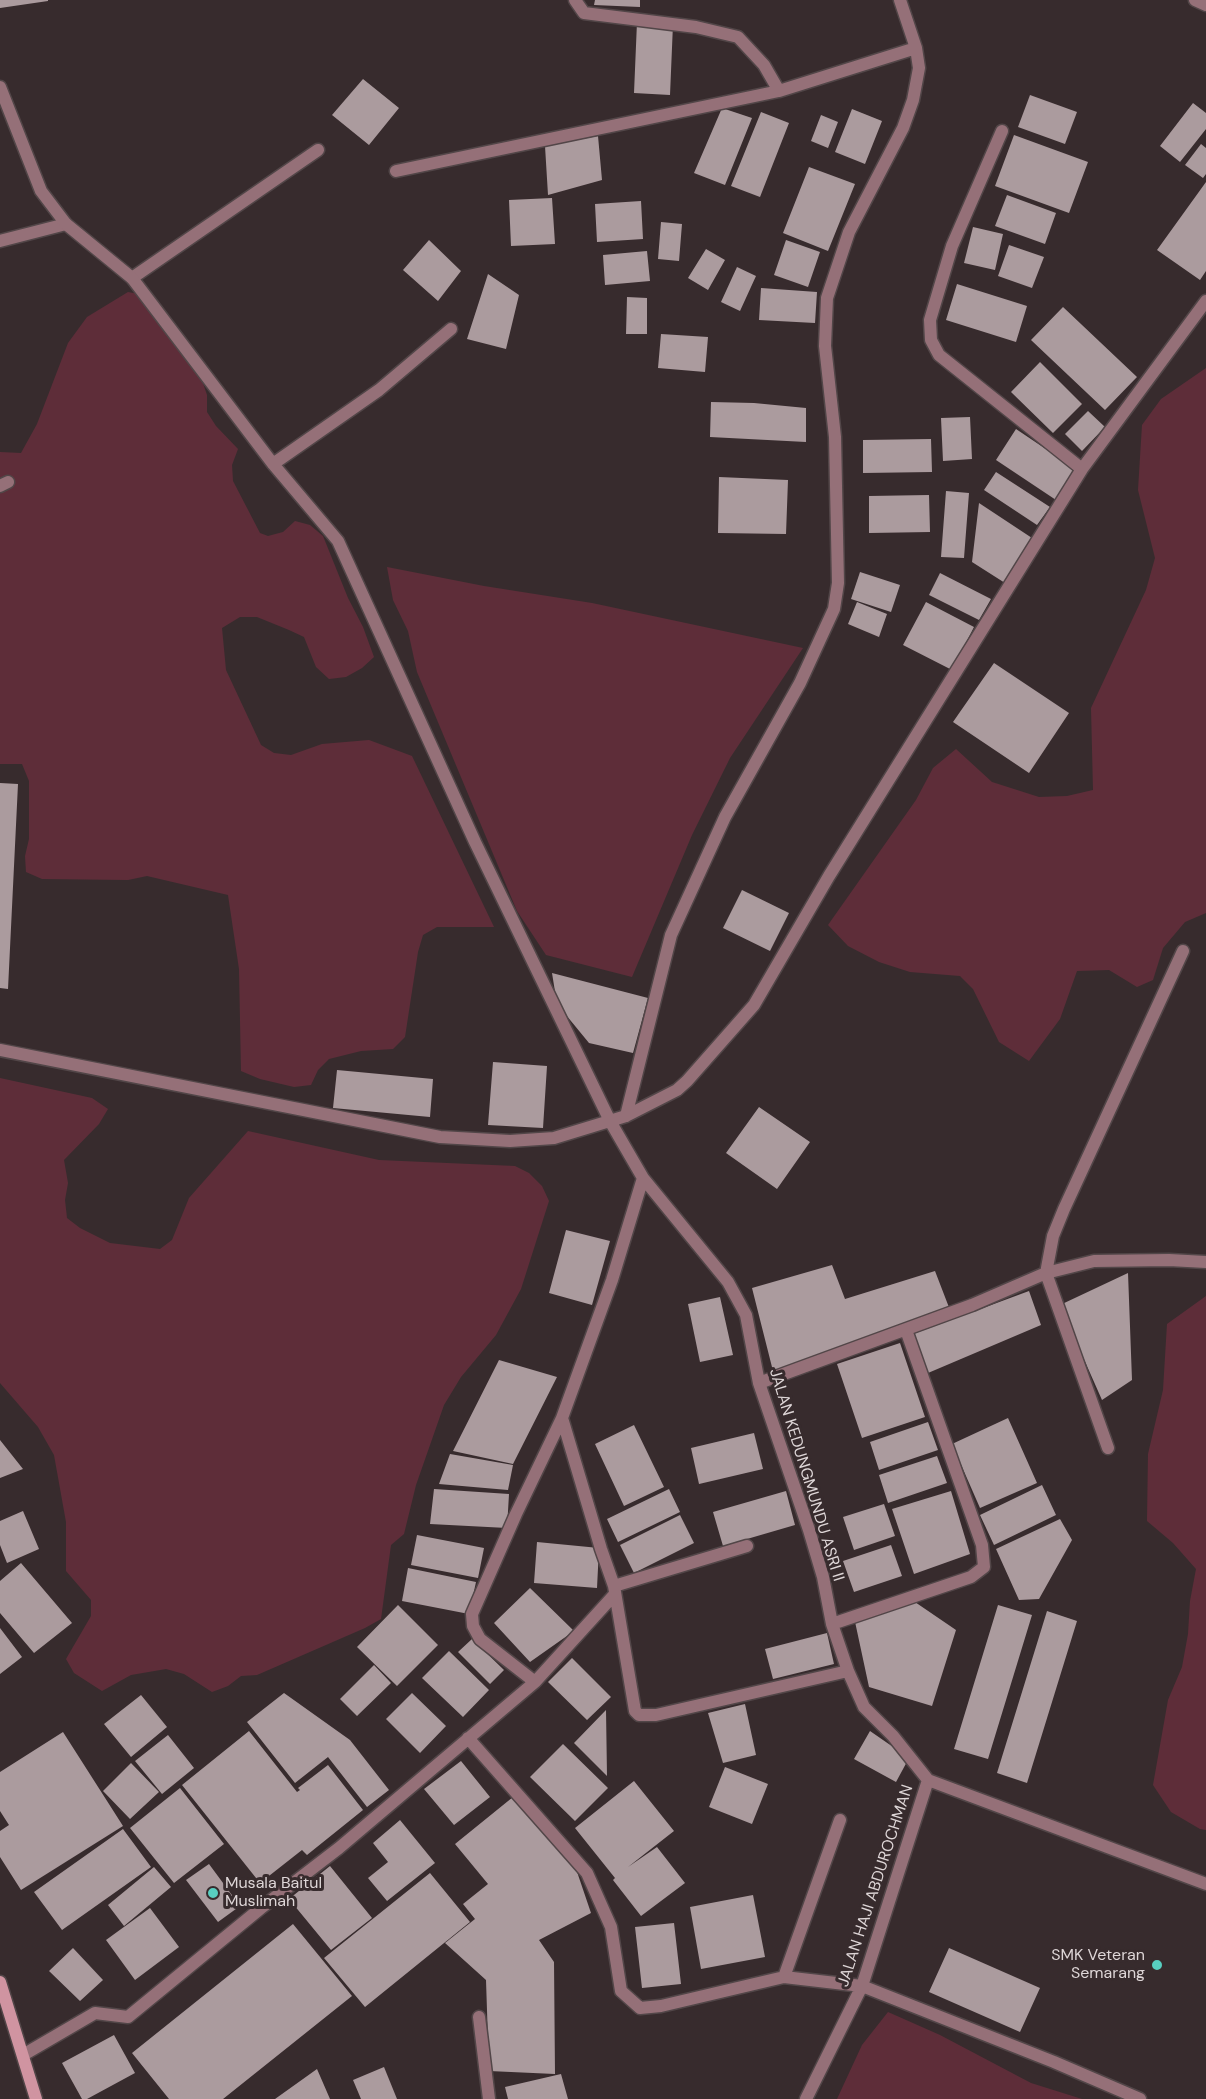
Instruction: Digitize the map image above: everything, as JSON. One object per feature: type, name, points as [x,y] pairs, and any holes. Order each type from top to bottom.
[{"type":"main road","points":[[0,1982],[36,2099]]},
{"type":"street","points":[[575,0],[584,13],[696,27],[738,37],[764,65],[779,91]]},
{"type":"street","points":[[626,1116],[671,935],[725,818],[800,683],[834,609],[838,583],[835,437],[825,346],[827,298],[849,232],[903,128],[913,100],[919,68],[916,48],[900,0]]},
{"type":"street","points":[[1195,0],[1206,5]]},
{"type":"street","points":[[396,171],[779,91],[916,48]]},
{"type":"street","name":"JALAN KEDUNGMUNDU ASRI II","points":[[0,87],[41,191],[66,224],[132,278],[273,464],[338,541],[475,842],[610,1121],[643,1178],[728,1282],[746,1315],[759,1383],[809,1530],[823,1577],[832,1624],[848,1671],[864,1707],[892,1736],[928,1780]]},
{"type":"street","points":[[1002,131],[952,246],[930,320],[931,340],[939,355],[1082,469]]},
{"type":"street","points":[[132,278],[318,150]]},
{"type":"street","points":[[0,242],[66,224]]},
{"type":"street","points":[[0,1050],[440,1137],[510,1141],[554,1138],[626,1116],[677,1090],[754,1005],[829,876],[1082,469],[1206,301]]},
{"type":"street","points":[[273,464],[379,390],[451,329]]},
{"type":"street","points":[[1108,1448],[1046,1273],[1053,1236],[1064,1209],[1183,951]]},
{"type":"street","points":[[535,1682],[480,1639],[473,1626],[472,1614],[562,1418],[612,1280],[643,1178]]},
{"type":"street","points":[[759,1383],[972,1305],[1046,1273],[1094,1261],[1206,1262]]},
{"type":"street","points":[[832,1624],[971,1577],[984,1567],[982,1545],[906,1330]]},
{"type":"street","points":[[562,1418],[614,1590],[633,1706],[639,1715],[656,1715],[848,1671]]},
{"type":"street","points":[[23,2055],[95,2013],[128,2017],[261,1908],[339,1848],[535,1682],[614,1590],[747,1546]]},
{"type":"street","points":[[468,1738],[587,1873],[611,1927],[621,1990],[631,2002],[640,2008],[661,2006],[784,1977],[862,1986],[1054,2062],[1140,2099]]},
{"type":"street","points":[[928,1780],[1206,1884]]},
{"type":"street","name":"JALAN HAJI ABDUROCHMAN","points":[[806,2099],[862,1986],[928,1780]]},
{"type":"street","points":[[784,1977],[840,1820]]},
{"type":"street","points":[[479,2017],[489,2099]]},
{"type":"shaded area","points":[[128,292],[144,295],[158,305],[189,342],[207,395],[207,412],[216,426],[238,449],[232,465],[233,481],[260,533],[268,536],[283,532],[295,521],[310,525],[323,536],[374,657],[362,668],[346,677],[329,679],[316,667],[304,637],[257,617],[240,617],[222,628],[226,670],[261,745],[274,753],[291,755],[322,744],[369,740],[412,756],[494,927],[437,927],[423,935],[418,952],[405,1037],[393,1049],[361,1051],[329,1059],[318,1070],[311,1085],[294,1087],[260,1079],[241,1071],[239,969],[228,895],[147,876],[128,880],[42,879],[26,872],[25,856],[29,839],[29,781],[22,764],[0,764],[0,452],[21,453],[37,424],[68,343],[87,317]]},
{"type":"shaded area","points":[[1206,368],[1206,913],[1185,922],[1163,948],[1153,980],[1137,987],[1109,970],[1077,971],[1060,1019],[1029,1061],[999,1042],[973,989],[960,976],[910,972],[879,962],[848,946],[828,925],[916,800],[933,768],[956,749],[992,782],[1039,797],[1067,796],[1093,790],[1091,708],[1146,590],[1155,558],[1138,490],[1142,425],[1161,399]]},
{"type":"shaded area","points":[[387,567],[484,586],[592,603],[803,648],[730,758],[692,835],[632,977],[546,955],[517,911],[417,672],[408,631],[393,600]]},
{"type":"shaded area","points":[[0,1078],[92,1098],[108,1109],[99,1124],[64,1160],[68,1183],[65,1200],[67,1218],[80,1228],[110,1243],[160,1249],[172,1240],[189,1198],[248,1131],[379,1160],[515,1166],[529,1173],[542,1186],[549,1201],[521,1289],[496,1335],[461,1377],[444,1405],[416,1485],[404,1534],[391,1545],[381,1619],[257,1675],[241,1676],[228,1686],[212,1692],[184,1674],[166,1669],[131,1675],[102,1691],[74,1673],[66,1659],[91,1616],[91,1600],[66,1571],[66,1522],[54,1455],[38,1427],[0,1383]]},
{"type":"shaded area","points":[[1206,1296],[1206,1830],[1200,1829],[1171,1812],[1153,1785],[1168,1700],[1182,1667],[1196,1569],[1173,1543],[1147,1521],[1148,1454],[1163,1390],[1167,1324]]},
{"type":"shaded area","points":[[888,2012],[940,2035],[1031,2083],[1082,2099],[837,2099],[862,2045]]},
{"type":"building","points":[[0,0],[48,0],[48,1],[0,8]]},
{"type":"building","points":[[595,0],[640,0],[640,7],[594,5]]},
{"type":"building","points":[[637,22],[673,24],[670,95],[634,93]]},
{"type":"building","points":[[363,79],[399,108],[369,145],[332,115]]},
{"type":"building","points":[[1030,95],[1077,112],[1065,144],[1018,127]]},
{"type":"building","points":[[1193,103],[1206,113],[1206,129],[1180,162],[1160,146]]},
{"type":"building","points":[[722,108],[752,118],[725,185],[694,173]]},
{"type":"building","points":[[852,109],[882,121],[865,164],[835,152]]},
{"type":"building","points":[[761,112],[789,123],[760,197],[731,186]]},
{"type":"building","points":[[821,115],[838,122],[828,148],[811,141]]},
{"type":"building","points":[[1014,135],[1088,162],[1069,213],[995,186]]},
{"type":"building","points":[[598,136],[602,180],[548,195],[545,146]]},
{"type":"building","points":[[1201,144],[1206,148],[1206,174],[1203,178],[1185,165]]},
{"type":"building","points":[[809,167],[855,184],[828,251],[783,233]]},
{"type":"building","points":[[1206,182],[1206,271],[1200,280],[1157,250]]},
{"type":"building","points":[[1007,195],[1056,213],[1045,244],[995,226]]},
{"type":"building","points":[[552,198],[555,244],[511,246],[509,200]]},
{"type":"building","points":[[641,201],[643,239],[597,242],[595,204]]},
{"type":"building","points":[[661,222],[682,224],[679,261],[658,259]]},
{"type":"building","points":[[973,227],[1003,234],[995,270],[964,263]]},
{"type":"building","points":[[429,240],[461,271],[438,301],[403,270]]},
{"type":"building","points":[[786,240],[820,252],[808,287],[774,275]]},
{"type":"building","points":[[1009,245],[1044,257],[1032,288],[998,276]]},
{"type":"building","points":[[706,249],[725,260],[708,290],[688,278]]},
{"type":"building","points":[[647,251],[650,281],[605,285],[603,255]]},
{"type":"building","points":[[737,267],[756,276],[740,311],[721,302]]},
{"type":"building","points":[[488,274],[519,295],[506,349],[467,339]]},
{"type":"building","points":[[957,284],[1027,306],[1016,342],[946,320]]},
{"type":"building","points":[[761,288],[817,292],[815,323],[759,320]]},
{"type":"building","points":[[627,297],[647,298],[647,334],[626,334]]},
{"type":"building","points":[[1063,307],[1137,377],[1105,410],[1031,340]]},
{"type":"building","points":[[661,334],[708,337],[705,372],[658,368]]},
{"type":"building","points":[[1040,362],[1082,404],[1053,433],[1011,392]]},
{"type":"building","points":[[711,402],[806,408],[806,442],[710,437]]},
{"type":"building","points":[[1088,411],[1105,427],[1082,451],[1065,434]]},
{"type":"building","points":[[970,417],[972,459],[943,461],[941,418]]},
{"type":"building","points":[[1016,429],[1077,470],[1056,500],[996,460]]},
{"type":"building","points":[[931,439],[932,472],[863,473],[863,440]]},
{"type":"building","points":[[996,472],[1050,507],[1037,525],[984,490]]},
{"type":"building","points":[[719,477],[788,480],[786,534],[718,533]]},
{"type":"building","points":[[946,491],[969,493],[964,558],[941,557]]},
{"type":"building","points":[[929,495],[930,532],[869,533],[869,496]]},
{"type":"building","points":[[979,503],[1032,538],[1005,583],[972,562]]},
{"type":"building","points":[[860,572],[900,585],[891,612],[851,599]]},
{"type":"building","points":[[940,573],[991,599],[979,620],[929,595]]},
{"type":"building","points":[[857,602],[887,614],[879,637],[848,624]]},
{"type":"building","points":[[926,602],[974,627],[952,670],[903,645]]},
{"type":"building","points":[[994,663],[1069,713],[1029,773],[953,722]]},
{"type":"building","points":[[0,783],[18,784],[8,989],[0,988]]},
{"type":"building","points":[[742,890],[789,913],[770,951],[723,928]]},
{"type":"building","points":[[552,973],[648,998],[633,1053],[589,1043],[557,1004]]},
{"type":"building","points":[[493,1062],[547,1066],[543,1128],[488,1125]]},
{"type":"building","points":[[337,1070],[433,1079],[430,1117],[333,1108]]},
{"type":"building","points":[[759,1107],[810,1142],[777,1189],[726,1153]]},
{"type":"building","points":[[566,1230],[610,1241],[592,1305],[549,1293]]},
{"type":"building","points":[[832,1265],[845,1299],[935,1271],[950,1310],[773,1371],[752,1288]]},
{"type":"building","points":[[1128,1273],[1132,1380],[1102,1400],[1060,1305]]},
{"type":"building","points":[[1029,1291],[1041,1325],[928,1373],[913,1334]]},
{"type":"building","points":[[720,1297],[733,1355],[700,1362],[688,1304]]},
{"type":"building","points":[[900,1343],[925,1417],[862,1438],[837,1364]]},
{"type":"building","points":[[499,1360],[557,1377],[513,1464],[453,1451]]},
{"type":"building","points":[[1008,1418],[1037,1483],[980,1508],[952,1444]]},
{"type":"building","points":[[928,1422],[938,1450],[879,1470],[870,1442]]},
{"type":"building","points":[[634,1425],[664,1487],[624,1506],[595,1444]]},
{"type":"building","points":[[754,1433],[763,1469],[699,1484],[691,1448]]},
{"type":"building","points":[[0,1440],[23,1469],[0,1478]]},
{"type":"building","points":[[450,1454],[513,1465],[508,1490],[439,1484]]},
{"type":"building","points":[[937,1456],[947,1483],[888,1503],[879,1475]]},
{"type":"building","points":[[1042,1485],[1056,1515],[994,1545],[980,1515]]},
{"type":"building","points":[[434,1489],[509,1494],[507,1528],[430,1524]]},
{"type":"building","points":[[669,1489],[680,1512],[618,1542],[607,1519]]},
{"type":"building","points":[[786,1491],[795,1525],[723,1546],[713,1512]]},
{"type":"building","points":[[951,1491],[970,1554],[914,1574],[892,1509]]},
{"type":"building","points":[[884,1504],[895,1536],[854,1550],[843,1517]]},
{"type":"building","points":[[23,1511],[39,1549],[7,1563],[0,1545],[0,1521]]},
{"type":"building","points":[[680,1515],[694,1543],[634,1573],[620,1545]]},
{"type":"building","points":[[1060,1519],[1072,1540],[1039,1599],[1019,1600],[996,1549]]},
{"type":"building","points":[[417,1535],[484,1548],[478,1578],[411,1565]]},
{"type":"building","points":[[537,1542],[599,1548],[597,1588],[534,1583]]},
{"type":"building","points":[[891,1545],[902,1576],[854,1592],[843,1561]]},
{"type":"building","points":[[21,1563],[72,1623],[34,1653],[0,1613],[0,1581]]},
{"type":"building","points":[[408,1568],[476,1582],[469,1614],[402,1601]]},
{"type":"building","points":[[530,1588],[574,1631],[530,1662],[494,1623]]},
{"type":"building","points":[[912,1600],[956,1630],[932,1706],[869,1687],[854,1617]]},
{"type":"building","points":[[398,1605],[438,1645],[397,1686],[357,1647]]},
{"type":"building","points":[[998,1605],[1032,1615],[988,1759],[954,1749]]},
{"type":"building","points":[[1047,1611],[1077,1621],[1027,1783],[997,1773]]},
{"type":"building","points":[[0,1628],[22,1657],[0,1674]]},
{"type":"building","points":[[827,1633],[834,1664],[773,1679],[765,1649]]},
{"type":"building","points":[[472,1639],[504,1670],[490,1684],[458,1652]]},
{"type":"building","points":[[449,1651],[489,1690],[463,1717],[422,1678]]},
{"type":"building","points":[[572,1658],[611,1697],[587,1720],[548,1682]]},
{"type":"building","points":[[374,1665],[391,1683],[357,1716],[340,1699]]},
{"type":"building","points":[[284,1693],[350,1740],[389,1790],[367,1807],[328,1757],[295,1783],[247,1722]]},
{"type":"building","points":[[412,1693],[446,1726],[420,1753],[386,1719]]},
{"type":"building","points":[[141,1695],[167,1727],[131,1757],[104,1724]]},
{"type":"building","points":[[745,1704],[756,1755],[723,1763],[708,1713]]},
{"type":"building","points":[[606,1710],[607,1776],[574,1743]]},
{"type":"building","points":[[249,1731],[297,1792],[300,1790],[298,1788],[328,1765],[363,1810],[307,1855],[302,1850],[260,1883],[182,1785]]},
{"type":"building","points":[[870,1731],[909,1758],[896,1782],[854,1759]]},
{"type":"building","points":[[63,1732],[123,1826],[21,1890],[0,1857],[0,1831],[9,1825],[0,1811],[0,1772]]},
{"type":"building","points":[[168,1735],[194,1768],[162,1794],[135,1761]]},
{"type":"building","points":[[563,1744],[608,1788],[575,1821],[530,1777]]},
{"type":"building","points":[[461,1761],[490,1797],[454,1825],[424,1789]]},
{"type":"building","points":[[131,1763],[159,1792],[130,1819],[103,1791]]},
{"type":"building","points":[[725,1767],[768,1784],[752,1824],[709,1807]]},
{"type":"building","points":[[634,1781],[674,1831],[628,1867],[657,1847],[685,1883],[641,1916],[613,1880],[615,1878],[575,1828]]},
{"type":"building","points":[[180,1788],[224,1844],[174,1883],[130,1828]]},
{"type":"building","points":[[513,1797],[573,1860],[591,1913],[539,1940],[554,1962],[555,2074],[489,2071],[486,1980],[445,1943],[475,1919],[463,1904],[488,1884],[455,1844]]},
{"type":"building","points":[[400,1820],[435,1863],[387,1901],[368,1878],[388,1862],[373,1843]]},
{"type":"building","points":[[123,1829],[151,1867],[62,1930],[34,1892]]},
{"type":"building","name":"Musala Baitul Muslimah","points":[[209,1864],[240,1906],[218,1922],[186,1880]]},
{"type":"building","points":[[330,1866],[372,1918],[331,1950],[289,1899]]},
{"type":"building","points":[[154,1867],[171,1887],[124,1926],[108,1905]]},
{"type":"building","points":[[430,1873],[470,1922],[365,2007],[324,1958]]},
{"type":"building","points":[[753,1895],[765,1957],[701,1969],[690,1907]]},
{"type":"building","points":[[150,1908],[179,1947],[135,1980],[106,1940]]},
{"type":"building","points":[[674,1923],[681,1984],[642,1988],[635,1927]]},
{"type":"building","points":[[293,1924],[352,1996],[223,2099],[169,2099],[132,2053]]},
{"type":"building","points":[[73,1948],[103,1980],[80,2001],[49,1971]]},
{"type":"building","points":[[949,1948],[1040,1988],[1020,2032],[929,1992]]},
{"type":"building","points":[[114,2035],[135,2073],[87,2099],[82,2099],[62,2063]]},
{"type":"building","points":[[384,2067],[397,2099],[361,2099],[353,2080]]},
{"type":"building","points":[[317,2069],[330,2099],[275,2099]]},
{"type":"building","points":[[561,2074],[568,2099],[508,2099],[505,2087]]},
{"type":"place","name":"Musala Baitul Muslimah","points":[[213,1893]]},
{"type":"place","name":"SMK Veteran Semarang","points":[[1157,1965]]}]
